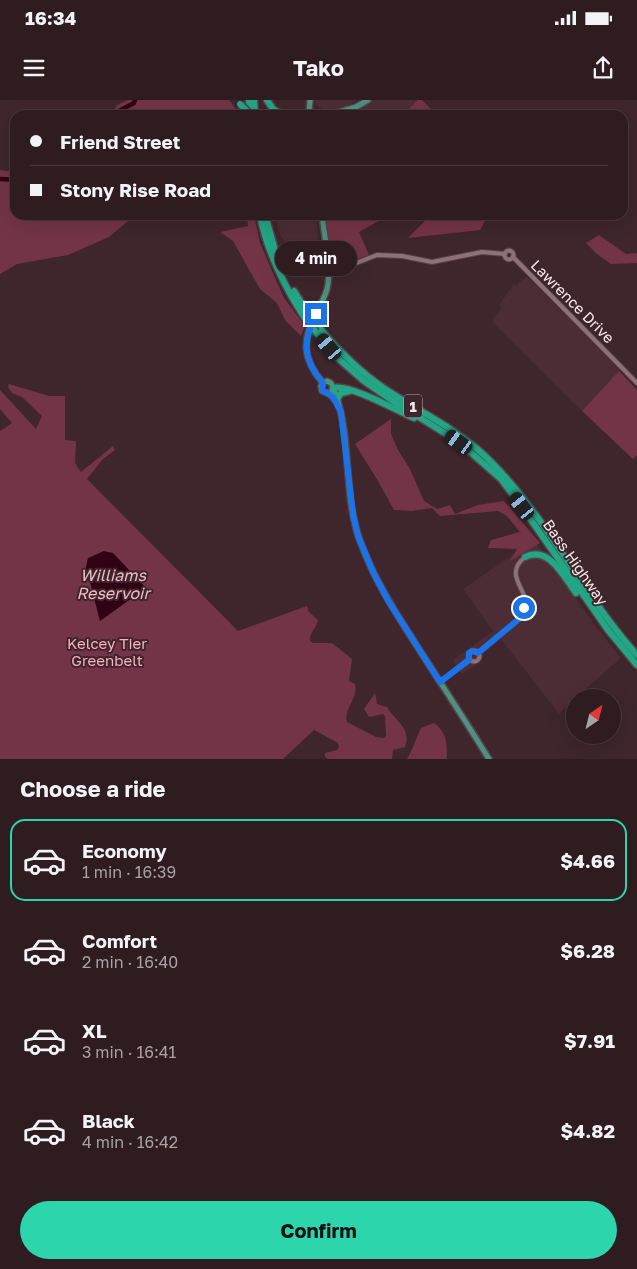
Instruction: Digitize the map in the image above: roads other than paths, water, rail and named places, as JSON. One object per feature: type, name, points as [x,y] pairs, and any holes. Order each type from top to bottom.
[{"type":"highway","points":[[267,100],[276,110]]},
{"type":"highway","name":"Bass Highway","points":[[261,220],[266,238],[298,308],[358,368],[385,388],[460,435],[498,469],[532,510],[613,626],[637,655]]},
{"type":"highway","name":"Bass Highway","points":[[267,220],[273,244],[316,332],[340,360],[364,381],[390,400],[450,436],[480,460],[512,494],[608,630],[637,665]]},
{"type":"highway","points":[[331,390],[339,386],[364,394],[450,436]]},
{"type":"highway","points":[[338,401],[341,393],[352,391]]},
{"type":"highway","points":[[525,557],[537,554],[548,558],[608,630]]},
{"type":"main road","points":[[346,110],[368,100]]},
{"type":"main road","points":[[323,220],[328,274],[325,296],[308,329],[306,346],[309,362],[323,383],[322,390],[331,390]]},
{"type":"main road","points":[[323,383],[330,382],[331,390],[338,401],[343,424],[353,514],[358,536],[373,572],[389,602],[490,759]]},
{"type":"street","name":"Lawrence Drive","points":[[328,274],[377,254],[402,256],[432,262],[482,252],[505,254],[511,252],[513,258],[637,383]]},
{"type":"street","points":[[469,660],[472,662],[477,661],[478,653],[525,614],[530,614],[530,607],[527,606],[526,598],[516,577],[518,565],[525,557]]},
{"type":"street","points":[[469,660],[469,653],[472,651],[478,653]]},
{"type":"street","points":[[440,682],[469,660]]},
{"type":"water","name":"Williams Reservoir","points":[[104,551],[113,553],[146,588],[100,621],[86,567],[88,558]]},
{"type":"waterway","points":[[121,110],[134,103],[135,100]]},
{"type":"waterway","points":[[0,179],[10,180]]},
{"type":"park label","name":"Kelcey Tier Greenbelt","points":[[107,652]]}]
